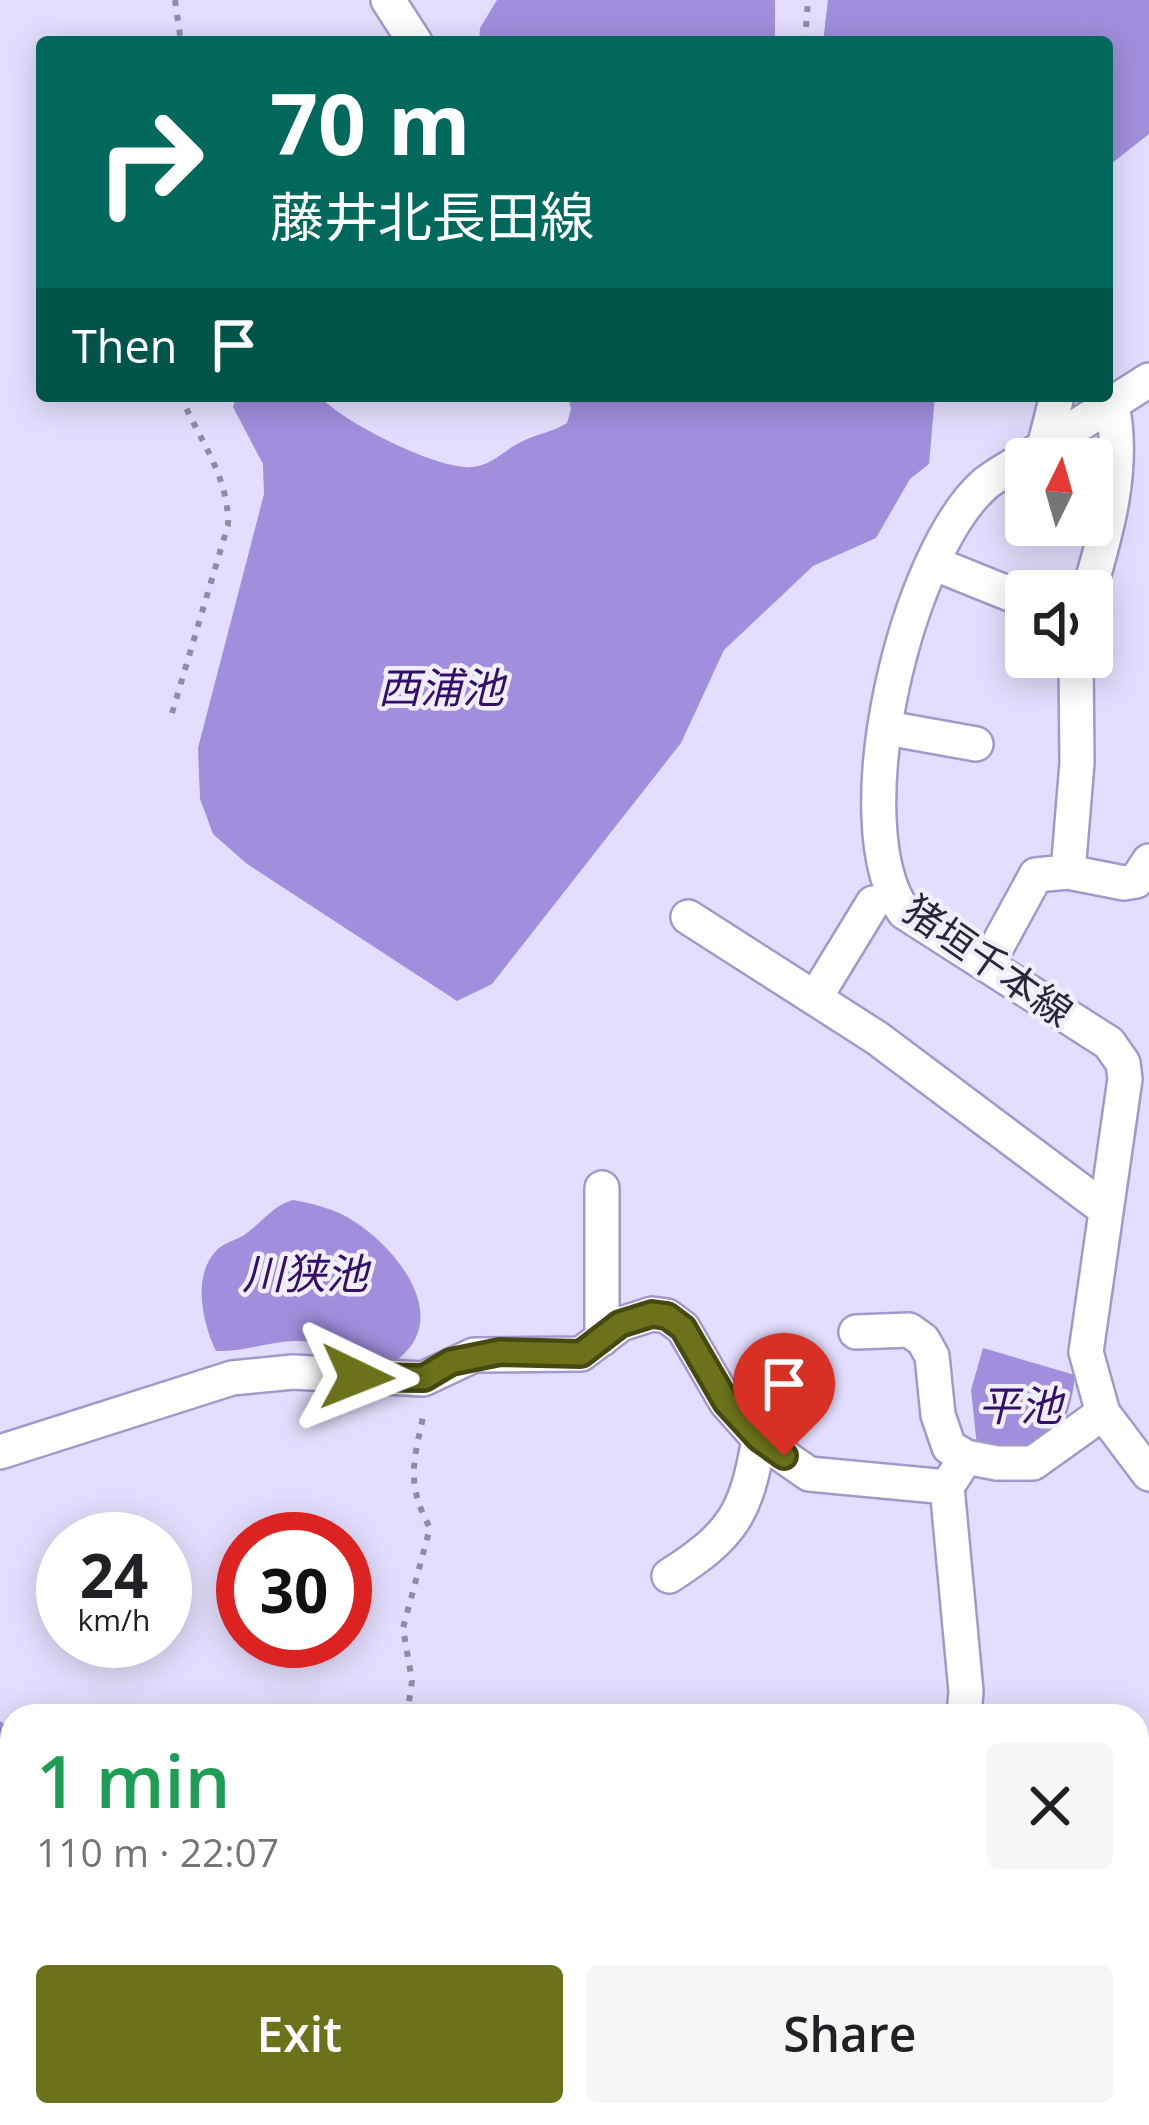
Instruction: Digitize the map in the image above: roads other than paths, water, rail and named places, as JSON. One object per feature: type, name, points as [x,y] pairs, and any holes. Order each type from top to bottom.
[{"type":"street","points":[[388,0],[411,36]]},
{"type":"street","name":"猪垣千本線","points":[[1058,438],[1149,380]]},
{"type":"street","points":[[1046,438],[1056,402]]},
{"type":"street","points":[[1094,570],[1115,478],[1118,435],[1112,404]]},
{"type":"street","name":"猪垣千本線","points":[[1005,471],[985,484],[953,527],[908,624],[887,728],[878,840],[890,892],[904,912],[1118,1051],[1124,1079],[1086,1352],[1102,1413],[1149,1474]]},
{"type":"street","points":[[933,563],[1005,592]]},
{"type":"street","points":[[1068,872],[1076,678]]},
{"type":"street","points":[[887,728],[976,745]]},
{"type":"street","points":[[987,965],[1036,875],[1068,872],[1124,883],[1136,881],[1149,861]]},
{"type":"street","points":[[815,998],[873,903]]},
{"type":"street","points":[[688,917],[944,1085],[1106,1209]]},
{"type":"street","points":[[602,1188],[602,1339]]},
{"type":"street","points":[[0,1451],[232,1378],[293,1372],[424,1378],[474,1355],[581,1354],[637,1318],[652,1314],[667,1316],[683,1328],[726,1402],[759,1438],[809,1474],[947,1487]]},
{"type":"street","points":[[856,1332],[909,1330],[923,1340],[932,1356],[938,1415],[949,1447],[966,1457],[997,1463],[1033,1462],[1102,1413]]},
{"type":"street","points":[[669,1576],[711,1549],[734,1521],[752,1484],[759,1438]]},
{"type":"street","points":[[965,1704],[947,1487],[966,1457]]},
{"type":"water","points":[[497,0],[775,0],[775,36],[479,36]]},
{"type":"water","points":[[828,0],[1149,0],[1149,134],[1113,162],[1113,36],[824,36]]},
{"type":"water","name":"西浦池","points":[[234,402],[326,402],[391,442],[437,461],[472,467],[567,423],[569,402],[934,402],[929,464],[910,479],[876,538],[813,566],[724,650],[681,743],[492,984],[457,1001],[247,864],[213,834],[200,799],[198,748],[264,494],[263,464]]},
{"type":"water","name":"川狭池","points":[[293,1200],[348,1217],[401,1266],[419,1304],[420,1324],[413,1342],[398,1359],[372,1358],[308,1341],[216,1351],[202,1301],[208,1263],[222,1246]]},
{"type":"water","name":"平池","points":[[983,1348],[1075,1375],[1060,1430],[1042,1450],[1014,1456],[977,1446],[971,1390]]}]
